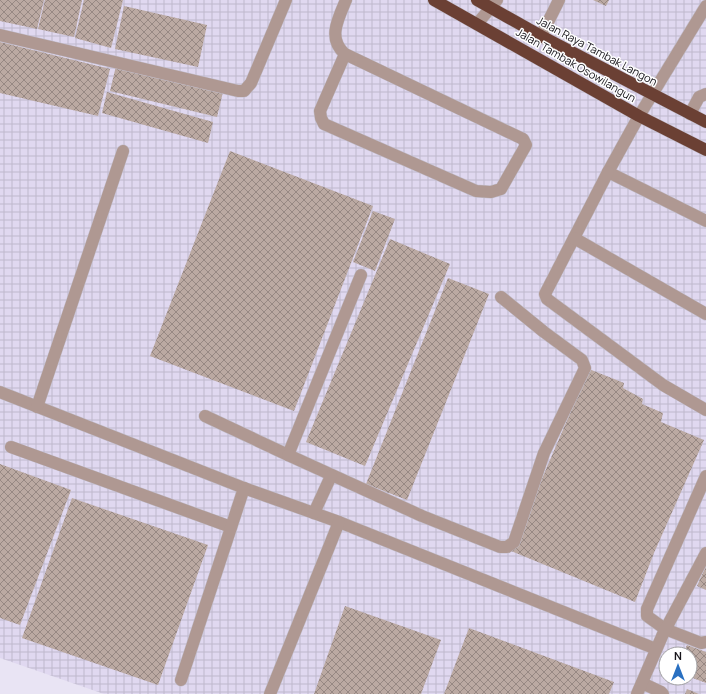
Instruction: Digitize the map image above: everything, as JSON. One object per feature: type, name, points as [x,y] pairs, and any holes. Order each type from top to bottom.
[{"type":"highway","name":"Jalan Tambak Osowilangun","points":[[434,0],[639,116],[706,150]]},
{"type":"highway","name":"Jalan Raya Tambak Langon","points":[[477,0],[495,4],[541,36],[706,122]]},
{"type":"lane","points":[[0,35],[238,91],[244,91],[251,83],[286,0]]},
{"type":"lane","points":[[346,0],[338,19],[334,37],[339,49],[346,54],[523,139],[526,145],[501,188],[490,192],[476,191],[324,124],[320,111],[346,54]]},
{"type":"lane","points":[[541,36],[556,1]]},
{"type":"lane","points":[[477,24],[495,4]]},
{"type":"lane","points":[[706,6],[639,116],[608,172],[545,294],[547,299],[663,385],[706,410]]},
{"type":"lane","points":[[690,114],[699,97],[706,94]]},
{"type":"lane","points":[[37,407],[123,151]]},
{"type":"lane","points":[[608,172],[706,221]]},
{"type":"lane","points":[[574,238],[706,314]]},
{"type":"lane","points":[[288,455],[361,275]]},
{"type":"lane","points":[[205,416],[331,476],[422,516],[500,547],[507,547],[514,542],[544,453],[585,368],[582,360],[501,297]]},
{"type":"lane","points":[[0,392],[244,488],[339,522],[656,649]]},
{"type":"lane","points":[[11,447],[231,527]]},
{"type":"lane","points":[[314,513],[331,476]]},
{"type":"lane","points":[[706,476],[647,609],[647,616],[665,629],[701,643],[706,642]]},
{"type":"lane","points":[[181,680],[244,488]]},
{"type":"lane","points":[[270,694],[339,522]]},
{"type":"lane","points":[[663,694],[661,692],[640,688],[665,629],[706,553]]},
{"type":"shaded area","points":[[0,0],[706,0],[706,694],[104,694],[0,658]]},
{"type":"building","points":[[0,0],[44,0],[37,29],[0,21]]},
{"type":"building","points":[[45,0],[82,0],[74,37],[38,29]]},
{"type":"building","points":[[84,0],[123,0],[111,48],[75,38]]},
{"type":"building","points":[[593,0],[609,0],[606,6]]},
{"type":"building","points":[[124,6],[207,25],[198,67],[115,49]]},
{"type":"building","points":[[0,42],[110,69],[98,116],[0,93]]},
{"type":"building","points":[[116,66],[223,92],[217,117],[110,91]]},
{"type":"building","points":[[107,92],[213,122],[208,143],[102,113]]},
{"type":"building","points":[[230,151],[373,206],[294,411],[150,356]]},
{"type":"building","points":[[373,211],[395,219],[375,271],[353,262]]},
{"type":"building","points":[[390,239],[450,264],[365,466],[306,442]]},
{"type":"building","points":[[448,278],[489,294],[407,500],[366,484]]},
{"type":"building","points":[[589,369],[624,383],[623,388],[643,399],[642,404],[663,413],[661,422],[704,440],[654,553],[635,602],[511,551]]},
{"type":"building","points":[[0,464],[71,490],[20,625],[0,618]]},
{"type":"building","points":[[72,498],[208,545],[158,685],[22,638]]},
{"type":"building","points":[[706,566],[706,590],[697,586]]},
{"type":"building","points":[[345,606],[441,640],[421,694],[314,694]]},
{"type":"building","points":[[469,628],[614,682],[609,694],[444,694]]},
{"type":"building","points":[[698,649],[706,652],[706,683],[698,680]]},
{"type":"building","points":[[687,689],[699,694],[685,694]]}]
